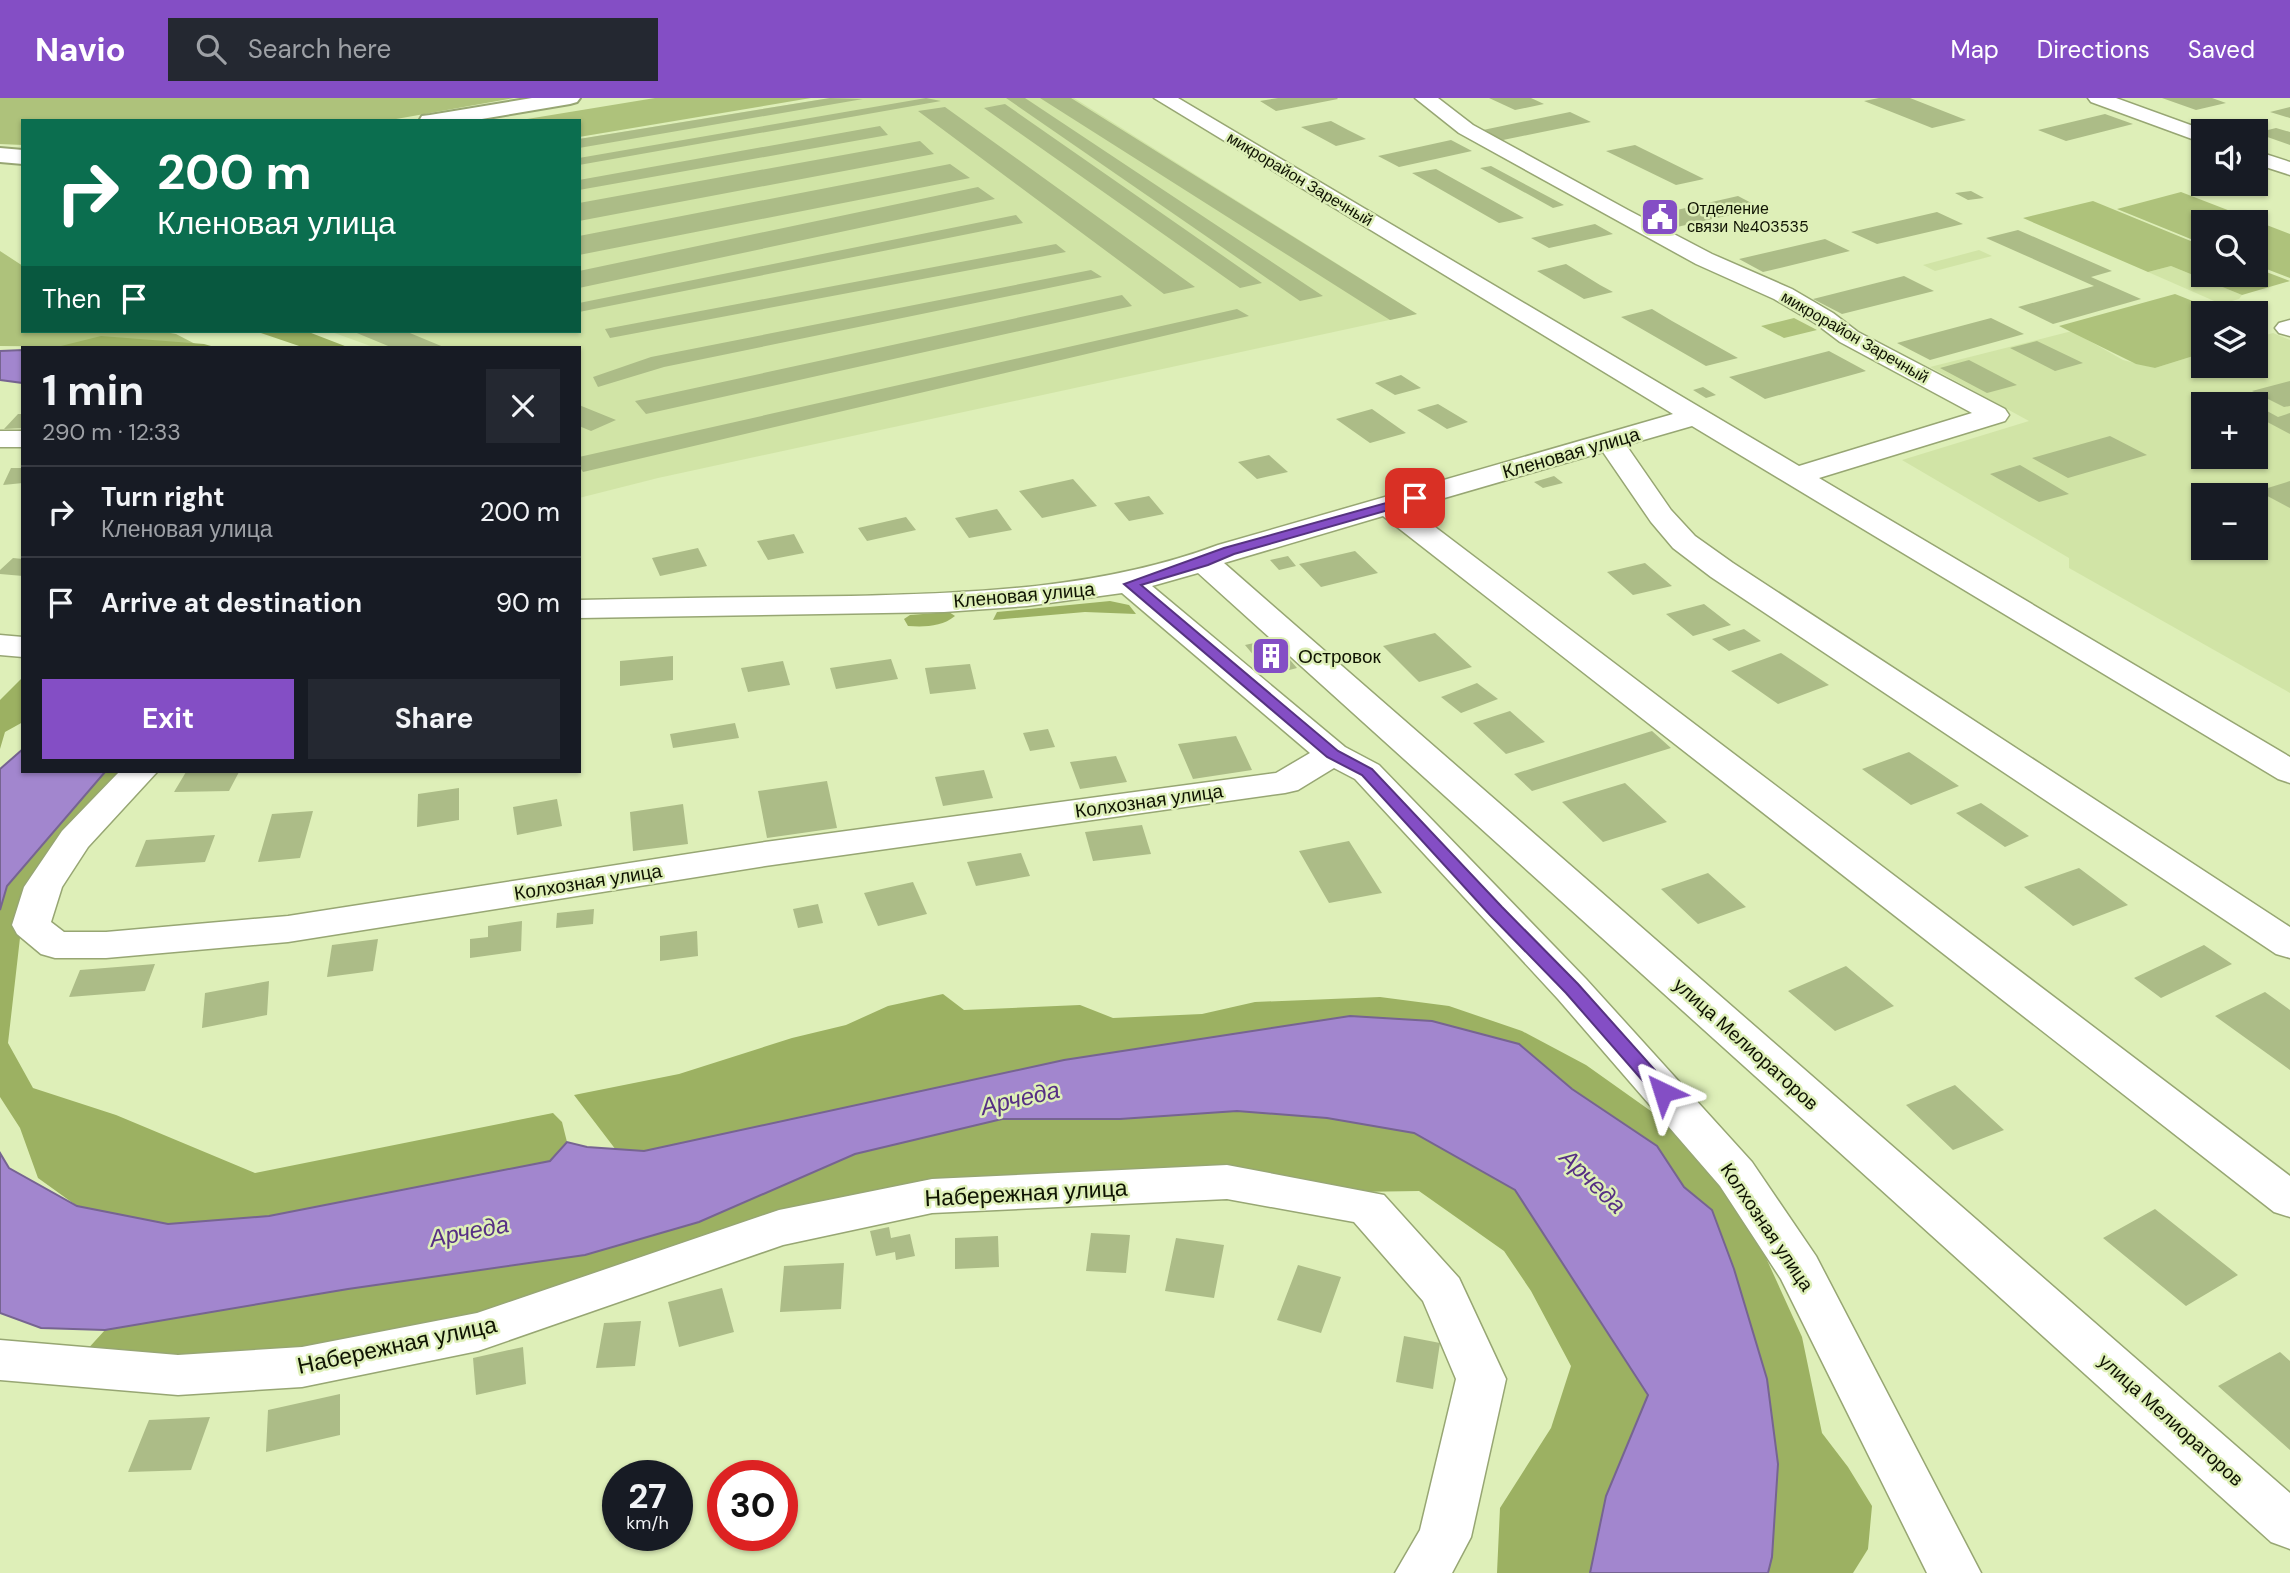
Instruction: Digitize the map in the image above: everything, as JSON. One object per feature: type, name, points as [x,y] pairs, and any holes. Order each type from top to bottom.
[{"type":"main road","points":[[442,119],[570,98]]},
{"type":"main road","points":[[0,155],[21,156]]},
{"type":"street","name":"микрорайон Заречный","points":[[1164,98],[2290,772]]},
{"type":"street","name":"микрорайон Заречный","points":[[1425,98],[1466,129],[1619,215],[1704,259],[1783,294],[1824,318],[1849,337],[1994,415],[1796,476]]},
{"type":"street","points":[[2098,98],[2191,133]]},
{"type":"street","points":[[2268,161],[2290,169]]},
{"type":"street","name":"Кленовая улица","points":[[581,609],[981,601],[1131,584],[1204,562],[1229,551],[1696,416]]},
{"type":"street","points":[[0,439],[21,439]]},
{"type":"street","points":[[1610,442],[1661,516],[1684,542],[1722,570],[2290,945]]},
{"type":"street","points":[[1389,506],[2290,1200]]},
{"type":"street","name":"улица Мелиораторов","points":[[1204,562],[2290,1526]]},
{"type":"street","name":"Колхозная улица","points":[[1131,584],[1333,754],[1367,772],[1572,989],[1736,1174],[1800,1269],[1954,1573]]},
{"type":"street","points":[[0,645],[21,647]]},
{"type":"street","name":"Колхозная улица","points":[[138,773],[75,839],[43,887],[31,925],[55,944],[106,945],[288,929],[765,855],[1285,782],[1333,754]]},
{"type":"street","name":"Набережная улица","points":[[0,1360],[178,1375],[302,1367],[478,1332],[779,1227],[932,1196],[1227,1182],[1368,1207],[1442,1291],[1481,1379],[1445,1537],[1422,1573]]},
{"type":"shaded area","points":[[0,98],[514,98],[396,119],[21,119],[21,145],[0,144]]},
{"type":"shaded area","points":[[655,98],[811,98],[581,137],[581,119],[527,119]]},
{"type":"shaded area","points":[[830,98],[1074,98],[1417,314],[658,478],[581,497],[581,346],[370,346],[335,333],[581,333],[581,139]]},
{"type":"shaded area","points":[[2181,192],[2228,210],[2191,210],[2191,239],[2117,209]]},
{"type":"shaded area","points":[[2093,201],[2191,241],[2191,274],[2171,266],[2148,272],[2023,218]]},
{"type":"shaded area","points":[[2268,226],[2290,234],[2290,278],[2268,270]]},
{"type":"shaded area","points":[[1979,250],[1992,256],[1935,271],[1923,265]]},
{"type":"shaded area","points":[[0,251],[21,265],[21,333],[170,333],[199,346],[21,346],[0,346]]},
{"type":"shaded area","points":[[2171,266],[2191,274],[2191,287],[2222,287],[2242,295],[2232,301],[2214,301],[2148,272]]},
{"type":"shaded area","points":[[2268,273],[2290,281],[2242,295],[2222,287],[2268,287]]},
{"type":"shaded area","points":[[2175,294],[2193,301],[2191,357],[2155,368],[2136,364],[2059,326]]},
{"type":"shaded area","points":[[1794,318],[1817,330],[1784,338],[1761,326]]},
{"type":"shaded area","points":[[2072,331],[2123,360],[2155,368],[2191,357],[2191,378],[2268,378],[2268,334],[2273,333],[2290,340],[2290,693],[2069,568],[2069,558],[1902,460],[2029,421],[1930,367]]},
{"type":"shaded area","points":[[261,333],[311,333],[345,346],[299,346]]},
{"type":"shaded area","points":[[101,336],[211,346],[61,346]]},
{"type":"shaded area","points":[[1110,601],[1129,605],[1136,614],[1085,612],[993,620],[997,612]]},
{"type":"shaded area","points":[[949,612],[955,616],[933,626],[908,626],[904,619],[910,615]]},
{"type":"shaded area","points":[[21,679],[21,723],[5,732],[0,749],[0,700]]},
{"type":"shaded area","points":[[104,773],[128,773],[25,894],[8,1043],[33,1088],[116,1115],[255,1173],[553,1113],[562,1122],[567,1142],[550,1161],[269,1216],[168,1224],[77,1206],[38,1178],[20,1128],[0,1097],[0,910],[7,886]]},
{"type":"shaded area","points":[[943,994],[964,1010],[1080,1005],[1113,1018],[1202,1014],[1255,1002],[1380,997],[1449,1006],[1522,1031],[1586,1065],[1655,1114],[1701,1161],[1752,1227],[1802,1337],[1822,1433],[1848,1467],[1872,1506],[1868,1549],[1853,1573],[1768,1573],[1772,1557],[1778,1464],[1767,1379],[1734,1269],[1712,1210],[1684,1187],[1657,1146],[1350,1016],[1064,1060],[644,1151],[616,1150],[574,1095],[679,1074],[792,1038],[846,1025],[888,1006]]},
{"type":"shaded area","points":[[1237,1111],[1327,1118],[1414,1133],[1515,1190],[1648,1395],[1606,1496],[1590,1573],[1497,1573],[1500,1508],[1551,1428],[1571,1366],[1531,1291],[1504,1251],[1419,1191],[1353,1192],[975,1183],[227,1385],[54,1386],[105,1330],[348,1289],[585,1255],[699,1222],[855,1154],[1002,1119],[1120,1119]]},
{"type":"water","points":[[21,350],[21,383],[0,380],[0,351]]},
{"type":"water","points":[[21,751],[21,773],[104,773],[7,886],[0,910],[0,769]]},
{"type":"water","name":"Арчеда","points":[[1350,1016],[1432,1021],[1519,1044],[1572,1089],[1657,1146],[1684,1187],[1712,1210],[1734,1269],[1767,1379],[1778,1464],[1772,1557],[1768,1573],[1590,1573],[1606,1496],[1648,1395],[1515,1190],[1414,1133],[1327,1118],[1237,1111],[1120,1119],[1002,1119],[855,1154],[699,1222],[585,1255],[348,1289],[105,1330],[41,1328],[0,1313],[0,1153],[9,1168],[77,1206],[168,1224],[269,1216],[550,1161],[567,1142],[587,1147],[644,1151],[1064,1060]]},
{"type":"building","points":[[830,98],[863,99],[581,148],[581,139]]},
{"type":"building","points":[[926,98],[941,101],[581,165],[581,158]]},
{"type":"building","points":[[1006,98],[1025,98],[1323,296],[1300,301]]},
{"type":"building","points":[[1040,98],[1071,98],[1417,314],[1390,320]]},
{"type":"building","points":[[1278,98],[1338,99],[1276,111],[1260,101]]},
{"type":"building","points":[[1489,98],[1531,98],[1544,104],[1515,110]]},
{"type":"building","points":[[1910,98],[1966,120],[1932,128],[1864,101]]},
{"type":"building","points":[[2162,98],[2212,98],[2226,103],[2196,110]]},
{"type":"building","points":[[1005,104],[1262,283],[1240,288],[984,108]]},
{"type":"building","points":[[945,107],[1195,287],[1164,294],[918,111]]},
{"type":"building","points":[[2290,107],[2290,118],[2270,112]]},
{"type":"building","points":[[1570,112],[1591,122],[1503,140],[1483,130]]},
{"type":"building","points":[[2105,114],[2133,124],[2066,141],[2038,130]]},
{"type":"building","points":[[1331,121],[1366,139],[1336,146],[1301,127]]},
{"type":"building","points":[[880,126],[888,135],[581,190],[581,180]]},
{"type":"building","points":[[2276,128],[2290,132],[2290,145],[2268,137],[2268,130]]},
{"type":"building","points":[[1451,140],[1472,151],[1399,167],[1378,156]]},
{"type":"building","points":[[920,141],[934,154],[581,221],[581,203]]},
{"type":"building","points":[[1635,145],[1704,179],[1676,185],[1606,151]]},
{"type":"building","points":[[950,164],[970,178],[581,255],[581,236]]},
{"type":"building","points":[[1491,166],[1564,205],[1553,208],[1480,168]]},
{"type":"building","points":[[1436,169],[1524,218],[1499,223],[1412,173]]},
{"type":"building","points":[[978,187],[995,199],[581,288],[581,271]]},
{"type":"building","points":[[1971,191],[1984,198],[1968,200],[1955,193]]},
{"type":"building","points":[[1738,196],[1761,208],[1668,229],[1646,217]]},
{"type":"building","points":[[1937,212],[1963,224],[1877,244],[1851,232]]},
{"type":"building","points":[[1016,215],[1023,223],[581,312],[581,303]]},
{"type":"building","points":[[1595,224],[1613,234],[1549,248],[1531,238]]},
{"type":"building","points":[[2018,230],[2112,271],[2091,277],[2141,299],[2053,324],[2018,307],[2094,286],[1986,238]]},
{"type":"building","points":[[1825,239],[1850,251],[1763,272],[1739,259]]},
{"type":"building","points":[[1056,244],[1066,252],[610,338],[605,329]]},
{"type":"building","points":[[1566,264],[1613,292],[1584,299],[1537,271]]},
{"type":"building","points":[[1091,270],[1102,277],[664,367],[598,387],[593,377],[651,357]]},
{"type":"building","points":[[1904,276],[1934,291],[1842,314],[1813,299]]},
{"type":"building","points":[[1122,295],[1132,306],[646,414],[635,401]]},
{"type":"building","points":[[1237,309],[1249,316],[583,472],[581,457]]},
{"type":"building","points":[[1652,309],[1738,358],[1706,366],[1621,317]]},
{"type":"building","points":[[1991,318],[2024,334],[1930,360],[1897,343]]},
{"type":"building","points":[[357,333],[410,333],[441,346],[388,346]]},
{"type":"building","points":[[2037,341],[2083,363],[2055,371],[2010,348]]},
{"type":"building","points":[[1829,351],[1866,371],[1765,399],[1729,377]]},
{"type":"building","points":[[1969,360],[2017,385],[1987,393],[1940,368]]},
{"type":"building","points":[[1401,375],[1421,388],[1395,395],[1375,383]]},
{"type":"building","points":[[2290,381],[2290,406],[2284,407],[2268,399],[2268,392],[2252,391]]},
{"type":"building","points":[[1703,387],[1716,395],[1706,398],[1693,390]]},
{"type":"building","points":[[1438,404],[1468,422],[1447,429],[1417,410]]},
{"type":"building","points":[[581,406],[616,420],[591,431],[581,427]]},
{"type":"building","points":[[1372,409],[1406,433],[1370,443],[1336,419]]},
{"type":"building","points":[[2268,412],[2278,417],[2290,413],[2290,434],[2268,422]]},
{"type":"building","points":[[18,414],[21,414],[21,428],[4,429]]},
{"type":"building","points":[[2110,436],[2147,455],[2068,478],[2032,458]]},
{"type":"building","points":[[1269,455],[1288,472],[1257,479],[1238,462]]},
{"type":"building","points":[[2020,465],[2069,494],[2039,502],[1990,474]]},
{"type":"building","points":[[11,468],[21,468],[21,483],[3,485]]},
{"type":"building","points":[[1554,476],[1563,483],[1543,488],[1534,482]]},
{"type":"building","points":[[1073,479],[1097,506],[1042,518],[1019,491]]},
{"type":"building","points":[[2290,481],[2290,508],[2268,496],[2268,488]]},
{"type":"building","points":[[1149,496],[1164,514],[1129,521],[1114,503]]},
{"type":"building","points":[[997,509],[1012,530],[969,538],[955,518]]},
{"type":"building","points":[[906,517],[916,530],[867,541],[858,528]]},
{"type":"building","points":[[794,534],[804,553],[768,560],[757,541]]},
{"type":"building","points":[[698,548],[707,566],[660,576],[652,558]]},
{"type":"building","points":[[1355,551],[1378,573],[1321,587],[1299,564]]},
{"type":"building","points":[[1288,556],[1296,566],[1279,570],[1270,560]]},
{"type":"building","points":[[13,558],[21,559],[21,576],[0,574],[0,570]]},
{"type":"building","points":[[1645,563],[1672,586],[1633,595],[1607,572]]},
{"type":"building","points":[[1704,604],[1731,625],[1693,636],[1666,614]]},
{"type":"building","points":[[1744,629],[1761,641],[1729,651],[1712,639]]},
{"type":"building","points":[[1435,633],[1472,667],[1419,682],[1383,646]]},
{"type":"building","name":"Островок","points":[[1272,639],[1297,668],[1270,675],[1245,645]]},
{"type":"building","points":[[1781,653],[1829,685],[1778,704],[1731,671]]},
{"type":"building","points":[[673,656],[673,680],[620,686],[620,661]]},
{"type":"building","points":[[891,659],[898,679],[836,689],[830,668]]},
{"type":"building","points":[[783,661],[790,685],[748,692],[741,668]]},
{"type":"building","points":[[970,664],[976,689],[930,694],[925,668]]},
{"type":"building","points":[[1477,683],[1498,699],[1461,713],[1441,697]]},
{"type":"building","points":[[1510,711],[1545,742],[1506,754],[1473,723]]},
{"type":"building","points":[[735,723],[739,738],[673,748],[670,734]]},
{"type":"building","points":[[1048,729],[1055,747],[1030,751],[1023,733]]},
{"type":"building","points":[[1652,731],[1671,748],[1532,791],[1514,774]]},
{"type":"building","points":[[1236,736],[1252,770],[1193,779],[1178,744]]},
{"type":"building","points":[[1909,752],[1959,786],[1911,805],[1862,769]]},
{"type":"building","points":[[1116,756],[1127,782],[1080,789],[1070,762]]},
{"type":"building","points":[[984,770],[993,798],[943,806],[935,777]]},
{"type":"building","points":[[185,773],[238,773],[229,791],[174,792]]},
{"type":"building","points":[[827,781],[837,828],[767,838],[758,791]]},
{"type":"building","points":[[1625,783],[1667,822],[1603,842],[1562,802]]},
{"type":"building","points":[[459,788],[459,820],[417,827],[418,794]]},
{"type":"building","points":[[557,799],[562,826],[517,835],[513,807]]},
{"type":"building","points":[[1981,803],[2029,836],[2005,847],[1956,813]]},
{"type":"building","points":[[683,804],[688,844],[633,851],[630,812]]},
{"type":"building","points":[[313,811],[300,858],[258,862],[272,814]]},
{"type":"building","points":[[1142,825],[1151,854],[1093,861],[1085,832]]},
{"type":"building","points":[[215,835],[205,862],[135,867],[146,840]]},
{"type":"building","points":[[1349,841],[1382,893],[1329,903],[1299,851]]},
{"type":"building","points":[[1021,853],[1030,876],[976,886],[967,862]]},
{"type":"building","points":[[2079,868],[2128,905],[2073,926],[2024,887]]},
{"type":"building","points":[[1708,873],[1746,907],[1698,924],[1661,889]]},
{"type":"building","points":[[913,882],[927,914],[878,926],[864,893]]},
{"type":"building","points":[[818,904],[823,923],[798,928],[793,909]]},
{"type":"building","points":[[594,909],[593,924],[556,928],[557,913]]},
{"type":"building","points":[[522,921],[521,951],[470,958],[470,939],[488,937],[488,926]]},
{"type":"building","points":[[697,931],[698,956],[660,961],[660,936]]},
{"type":"building","points":[[378,939],[373,971],[327,977],[332,945]]},
{"type":"building","points":[[2204,945],[2232,964],[2161,998],[2134,978]]},
{"type":"building","points":[[155,964],[145,991],[69,997],[80,970]]},
{"type":"building","points":[[1846,966],[1894,1006],[1835,1031],[1788,991]]},
{"type":"building","points":[[269,981],[267,1015],[202,1028],[205,993]]},
{"type":"building","points":[[2265,992],[2290,1010],[2290,1070],[2215,1016]]},
{"type":"building","points":[[1955,1085],[2004,1130],[1953,1150],[1906,1105]]},
{"type":"building","points":[[2155,1209],[2238,1275],[2186,1306],[2103,1238]]},
{"type":"building","points":[[889,1227],[891,1238],[910,1234],[915,1256],[896,1260],[895,1252],[876,1256],[870,1231]]},
{"type":"building","points":[[1091,1233],[1130,1235],[1126,1273],[1086,1271]]},
{"type":"building","points":[[998,1236],[999,1267],[955,1269],[955,1238]]},
{"type":"building","points":[[1176,1238],[1224,1245],[1214,1298],[1165,1291]]},
{"type":"building","points":[[844,1263],[841,1309],[780,1312],[784,1266]]},
{"type":"building","points":[[1298,1265],[1341,1277],[1321,1333],[1277,1320]]},
{"type":"building","points":[[722,1288],[734,1332],[679,1347],[668,1302]]},
{"type":"building","points":[[641,1321],[635,1366],[596,1368],[604,1323]]},
{"type":"building","points":[[1404,1336],[1440,1343],[1433,1389],[1396,1382]]},
{"type":"building","points":[[523,1347],[526,1384],[476,1395],[473,1358]]},
{"type":"building","points":[[2280,1352],[2290,1361],[2290,1450],[2218,1386]]},
{"type":"building","points":[[340,1394],[340,1435],[266,1452],[268,1410]]},
{"type":"building","points":[[210,1417],[191,1470],[128,1472],[149,1420]]},
{"type":"place","name":"Отделение связи №403535","points":[[1660,217]]},
{"type":"place","name":"Островок","points":[[1271,656]]},
{"type":"route","points":[[1415,498],[1229,551],[1204,562],[1131,584],[1333,754],[1367,772],[1572,989],[1663,1092]]}]
